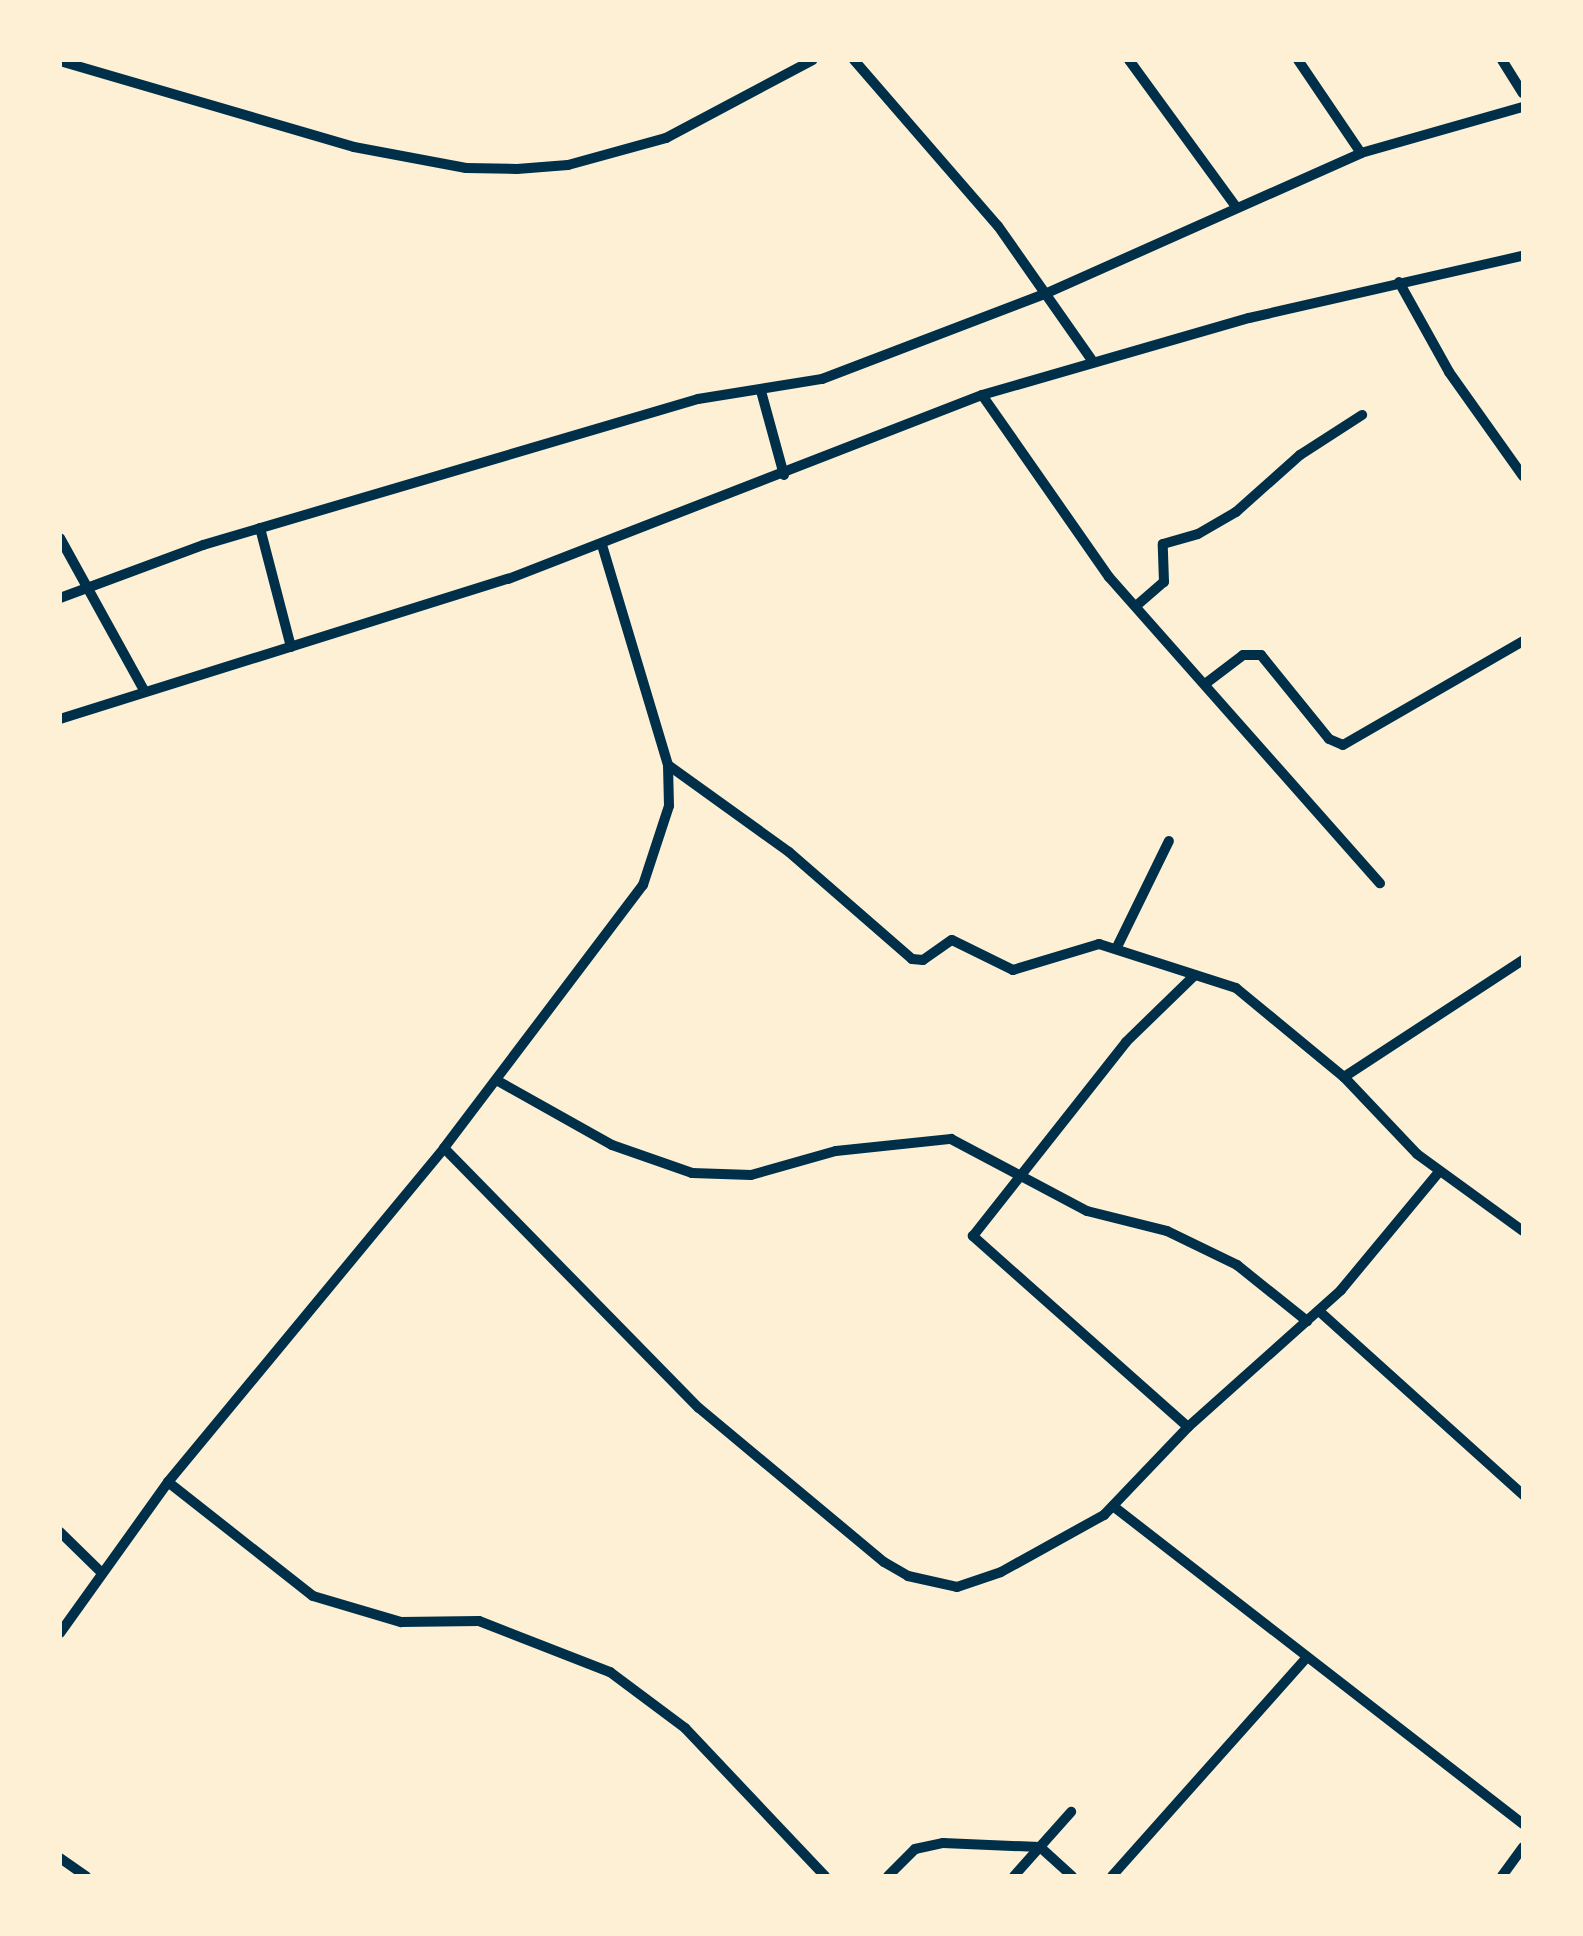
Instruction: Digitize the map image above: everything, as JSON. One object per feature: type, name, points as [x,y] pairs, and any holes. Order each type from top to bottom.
[{"type":"street","points":[[60,60],[400,158],[517,169],[568,164],[666,138],[813,60]]},
{"type":"street","points":[[854,60],[948,163],[1047,293],[1092,360]]},
{"type":"street","points":[[1129,60],[1237,208]]},
{"type":"street","points":[[1298,60],[1362,153]]},
{"type":"street","points":[[1502,60],[1523,93]]},
{"type":"street","points":[[60,598],[260,528],[698,400],[822,379],[1047,293],[1362,153],[1523,106]]},
{"type":"street","points":[[60,719],[602,546],[982,395],[1092,360],[1399,282],[1523,256]]},
{"type":"street","points":[[1399,282],[1449,372],[1523,476]]},
{"type":"street","points":[[761,390],[784,474]]},
{"type":"street","points":[[982,395],[1072,531],[1380,883]]},
{"type":"street","points":[[1136,606],[1164,582],[1164,544],[1198,534],[1236,512],[1300,455],[1362,415]]},
{"type":"street","points":[[260,528],[291,647]]},
{"type":"street","points":[[60,538],[90,586],[144,690]]},
{"type":"street","points":[[60,1633],[168,1482],[498,1081],[644,885],[661,847],[668,765],[602,546]]},
{"type":"street","points":[[1205,684],[1243,655],[1260,655],[1330,739],[1342,744],[1523,641]]},
{"type":"street","points":[[668,765],[789,852],[912,959],[923,960],[952,940],[1014,970],[1084,945],[1116,947],[1245,994],[1344,1077],[1439,1172],[1523,1231]]},
{"type":"street","points":[[1116,947],[1169,840]]},
{"type":"street","points":[[1344,1077],[1523,960]]},
{"type":"street","points":[[1188,1427],[977,1244],[975,1228],[1146,1018],[1194,975]]},
{"type":"street","points":[[498,1081],[612,1145],[692,1173],[752,1174],[836,1151],[938,1137],[1021,1173],[1087,1212],[1167,1231],[1236,1265],[1306,1321]]},
{"type":"street","points":[[444,1148],[699,1408],[908,1576],[957,1586],[978,1582],[1113,1506],[1188,1427],[1320,1311],[1439,1172]]},
{"type":"street","points":[[1320,1311],[1523,1495]]},
{"type":"street","points":[[168,1482],[313,1596],[401,1622],[480,1621],[610,1672],[685,1728],[824,1876]]},
{"type":"street","points":[[1113,1506],[1523,1824]]},
{"type":"street","points":[[60,1532],[102,1573]]},
{"type":"street","points":[[1112,1876],[1307,1657]]},
{"type":"street","points":[[1014,1876],[1071,1812]]},
{"type":"street","points":[[888,1876],[922,1845],[1040,1847],[1072,1876]]},
{"type":"street","points":[[1502,1876],[1523,1848]]},
{"type":"street","points":[[60,1858],[86,1876]]}]
